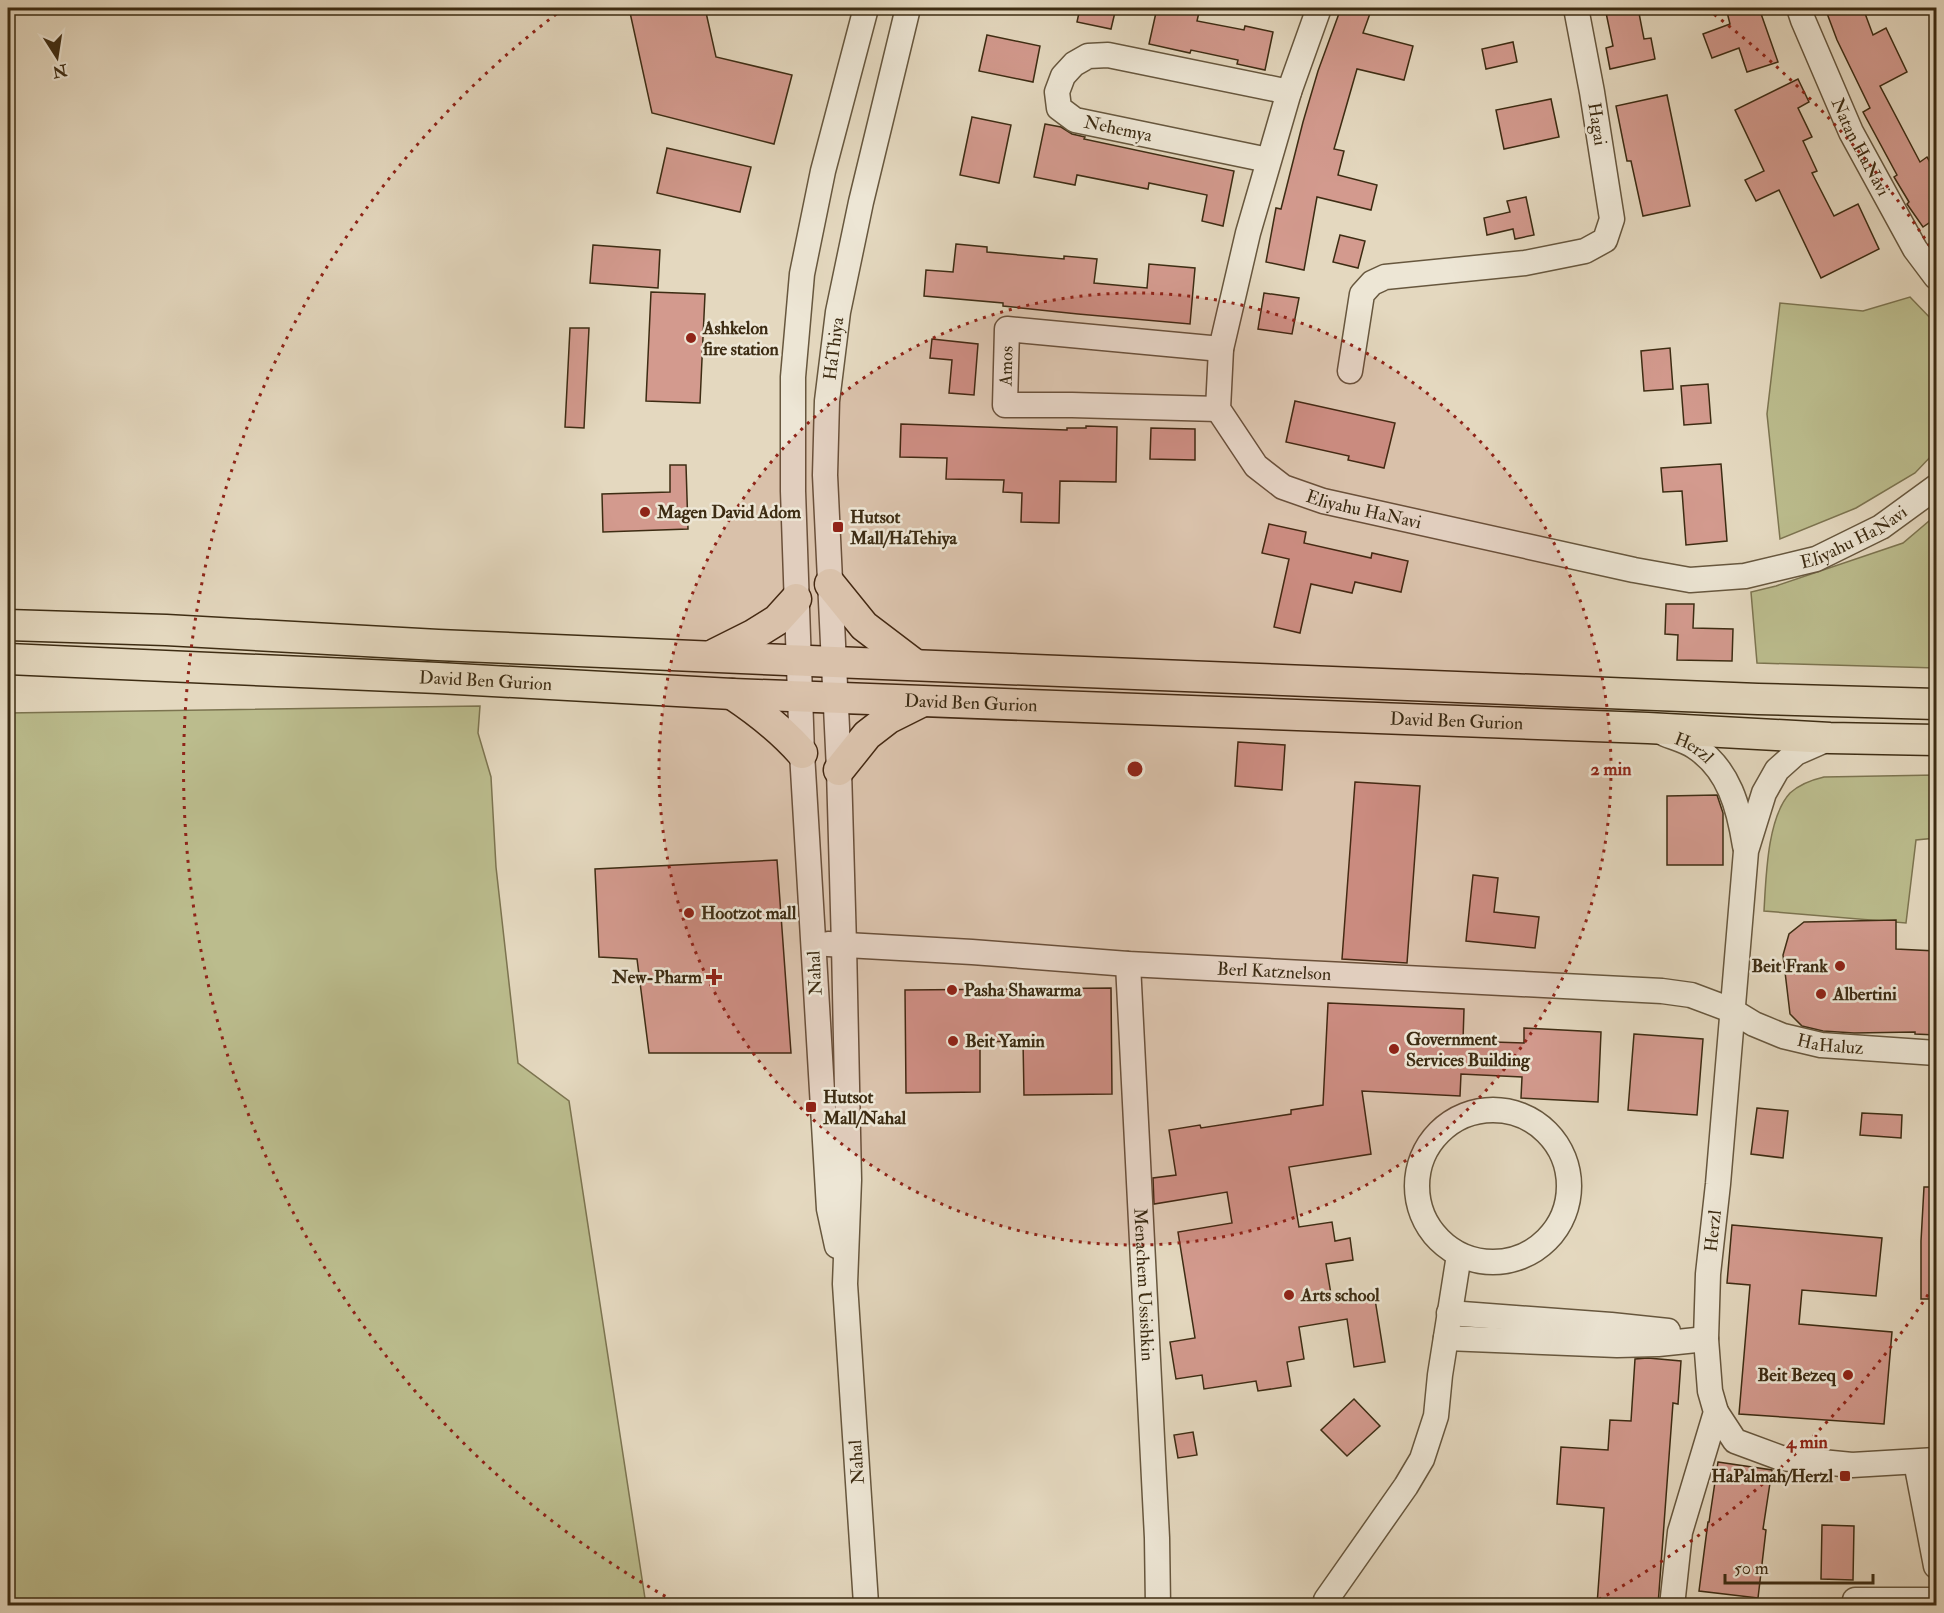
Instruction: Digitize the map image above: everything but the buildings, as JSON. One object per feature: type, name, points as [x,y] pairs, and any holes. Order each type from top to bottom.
[{"type":"main road","points":[[830,584],[864,626],[914,664]]},
{"type":"main road","points":[[710,656],[753,635],[777,620],[796,599]]},
{"type":"main road","name":"David Ben Gurion","points":[[8,625],[166,630],[834,662],[1936,704]]},
{"type":"main road","name":"David Ben Gurion","points":[[8,659],[426,677],[800,697],[1648,728],[1830,738],[1936,740]]},
{"type":"main road","points":[[732,694],[762,714],[802,753]]},
{"type":"main road","points":[[839,770],[867,735],[889,718],[923,701]]},
{"type":"street","name":"HaThiya","points":[[798,660],[793,491],[793,377],[802,274],[823,171],[866,8]]},
{"type":"street","name":"HaThiya","points":[[836,698],[825,475],[827,401],[838,312],[861,202],[908,8]]},
{"type":"street","points":[[1218,410],[1221,349],[1248,233],[1289,92],[1319,8]]},
{"type":"street","name":"Hagai","points":[[1350,371],[1362,294],[1372,283],[1385,277],[1525,263],[1585,251],[1605,240],[1612,219],[1576,8]]},
{"type":"street","name":"Natan HaNavi","points":[[1799,8],[1851,132],[1915,249],[1936,277]]},
{"type":"street","name":"Nehemya","points":[[1268,160],[1075,120],[1059,108],[1057,92],[1063,76],[1074,64],[1088,56],[1108,55],[1289,92]]},
{"type":"street","name":"Amos","points":[[1218,410],[1005,405],[1008,329],[1221,349]]},
{"type":"street","name":"Eliyahu HaNavi","points":[[1218,410],[1256,466],[1283,487],[1323,501],[1634,570],[1690,580],[1745,576],[1816,559],[1881,527],[1936,487]]},
{"type":"street","name":"Nahal","points":[[798,660],[830,1209],[845,1284]]},
{"type":"street","name":"Nahal","points":[[836,698],[849,1180],[845,1284],[867,1605]]},
{"type":"street","name":"Herzl","points":[[1648,728],[1694,746],[1715,762],[1740,814],[1746,851]]},
{"type":"street","name":"Herzl","points":[[1672,1605],[1680,1532],[1716,1412],[1710,1391],[1706,1339],[1708,1274],[1718,1184],[1746,851],[1764,793],[1777,770],[1796,753],[1830,738]]},
{"type":"street","name":"Berl Katznelson","points":[[814,944],[972,952],[1128,964],[1643,990],[1691,995],[1731,1010]]},
{"type":"street","name":"Menachem Ussishkin","points":[[1128,964],[1157,1538],[1158,1605]]},
{"type":"street","name":"HaHaluz","points":[[1731,1010],[1754,1024],[1783,1036],[1821,1045],[1936,1053]]},
{"type":"street","points":[[1482,1110],[1506,1110],[1529,1118],[1548,1133],[1563,1155],[1569,1181],[1567,1207],[1555,1231],[1535,1249],[1511,1260],[1485,1262],[1459,1255],[1439,1241],[1422,1214],[1417,1198],[1417,1174],[1424,1151],[1439,1132],[1458,1118],[1482,1110]]},
{"type":"street","points":[[1326,1600],[1407,1486],[1422,1459],[1436,1416],[1459,1255]]},
{"type":"street","points":[[1449,1313],[1611,1325],[1666,1331],[1706,1339]]},
{"type":"street","points":[[1446,1338],[1617,1345],[1706,1339]]},
{"type":"street","points":[[1716,1412],[1735,1441],[1781,1458],[1852,1465],[1926,1461],[1936,1566]]},
{"type":"street","points":[[1855,1600],[1936,1600]]},
{"type":"green space","points":[[1910,297],[1936,324],[1936,451],[1915,473],[1856,508],[1780,539],[1767,414],[1780,303],[1863,311]]},
{"type":"green space","points":[[1936,515],[1936,668],[1757,663],[1751,592],[1776,586],[1903,543]]},
{"type":"green space","points":[[480,706],[478,733],[491,777],[496,867],[518,1063],[569,1101],[646,1605],[8,1605],[8,713]]},
{"type":"green space","points":[[1936,775],[1936,838],[1916,840],[1906,923],[1764,911],[1772,833],[1782,804],[1790,793],[1806,783],[1824,777]]},
{"type":"place","name":"Ashkelon fire station","points":[[691,338]]},
{"type":"place","name":"Magen David Adom","points":[[645,512]]},
{"type":"place","name":"Hutsot Mall/HaTehiya","points":[[838,527]]},
{"type":"place","name":"Hootzot mall","points":[[689,913]]},
{"type":"place","name":"Beit Frank","points":[[1840,966]]},
{"type":"place","name":"New-Pharm","points":[[714,977]]},
{"type":"place","name":"Pasha Shawarma","points":[[952,990]]},
{"type":"place","name":"Albertini","points":[[1821,994]]},
{"type":"place","name":"Beit Yamin","points":[[953,1041]]},
{"type":"place","name":"Government Services Building","points":[[1394,1049]]},
{"type":"place","name":"Hutsot Mall/Nahal","points":[[811,1107]]},
{"type":"place","name":"Arts school","points":[[1289,1295]]},
{"type":"place","name":"Beit Bezeq","points":[[1848,1375]]},
{"type":"place","name":"HaPalmah/Herzl","points":[[1845,1476]]}]
